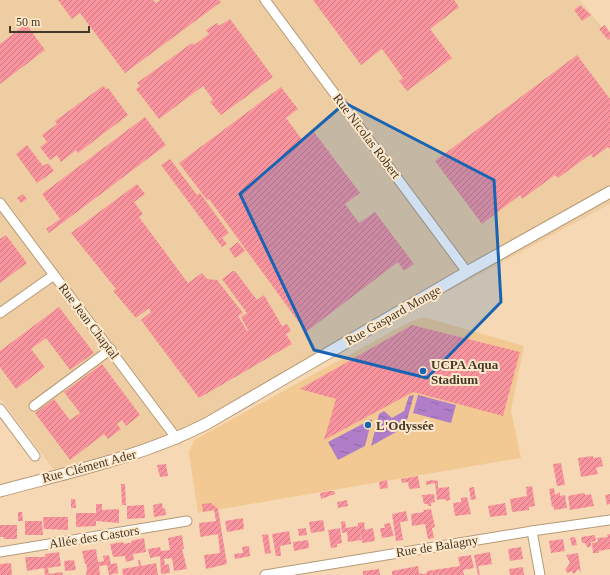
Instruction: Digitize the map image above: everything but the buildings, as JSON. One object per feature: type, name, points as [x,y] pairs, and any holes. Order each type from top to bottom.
[{"type":"street","name":"Rue Nicolas Robert","points":[[265,0],[467,272]]},
{"type":"street","name":"Rue Gaspard Monge","points":[[177,439],[206,424],[467,272],[610,192]]},
{"type":"street","name":"Rue Jean Chaptal","points":[[0,203],[177,439]]},
{"type":"street","points":[[0,313],[54,275]]},
{"type":"street","points":[[34,406],[111,349]]},
{"type":"street","points":[[0,409],[35,456]]},
{"type":"street","name":"Rue Clément Ader","points":[[0,490],[135,454],[177,439]]},
{"type":"street","name":"Rue de Balagny","points":[[265,575],[532,531],[610,520]]},
{"type":"street","name":"Allée des Castors","points":[[0,552],[187,521]]},
{"type":"street","points":[[532,531],[540,575]]},
{"type":"highlighted area","points":[[345,103],[494,180],[501,302],[427,378],[314,350],[240,194]]},
{"type":"shaded area","points":[[0,0],[580,0],[610,37],[610,204],[388,324],[184,442],[63,482],[0,398]]},
{"type":"shaded area","name":"L'Odyssée","points":[[424,317],[524,346],[511,410],[521,458],[198,513],[189,452],[194,440],[409,322]]},
{"type":"water","points":[[414,395],[405,427],[371,446],[379,414],[384,411],[392,418],[404,411],[409,396]]},
{"type":"water","points":[[418,395],[456,405],[451,423],[413,413]]},
{"type":"water","points":[[372,419],[365,446],[338,460],[328,442]]},
{"type":"place","name":"UCPA Aqua Stadium","points":[[423,371]]},
{"type":"place","name":"L'Odyssée","points":[[368,425]]}]
